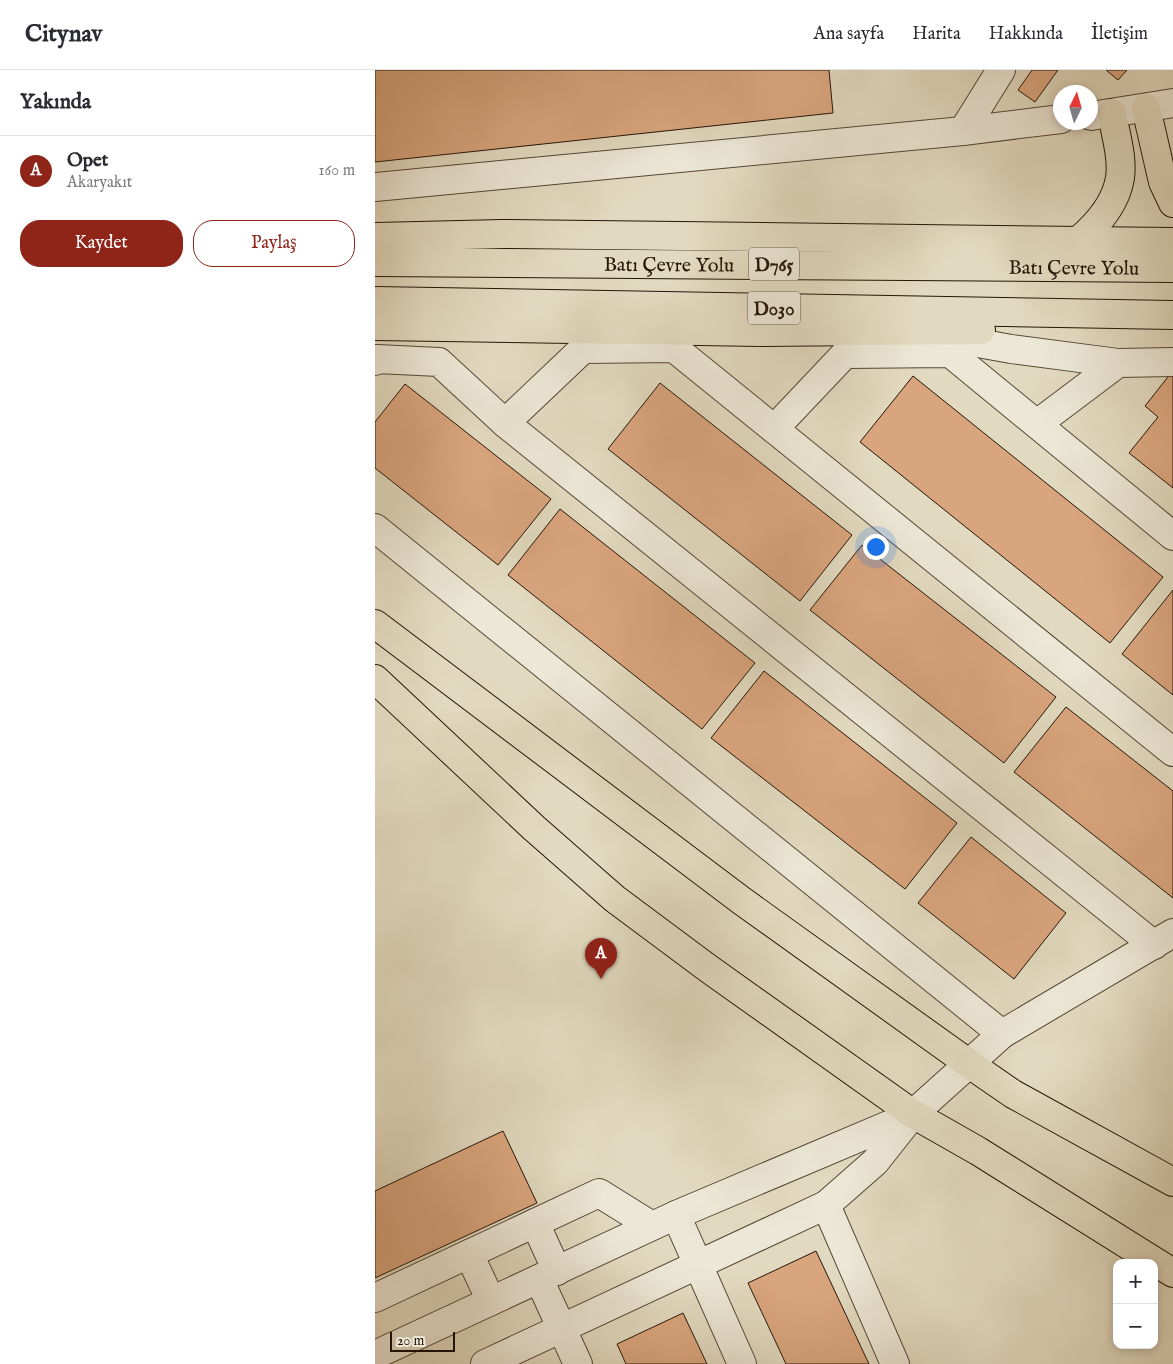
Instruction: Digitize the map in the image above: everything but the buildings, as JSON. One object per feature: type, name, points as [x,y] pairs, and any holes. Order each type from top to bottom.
[{"type":"main road","points":[[1146,108],[1163,182],[1173,203]]},
{"type":"main road","points":[[1078,241],[1094,228],[1107,209],[1120,178],[1119,154],[1101,114]]},
{"type":"main road","points":[[375,237],[502,234],[1173,242]]},
{"type":"main road","name":"Batı Çevre Yolu","points":[[375,262],[1173,268]]},
{"type":"main road","name":"D030","points":[[375,301],[1161,315]]},
{"type":"main road","points":[[375,326],[761,332],[1074,329],[1161,315]]},
{"type":"main road","points":[[375,624],[742,901],[968,1063],[1013,1094],[1173,1182]]},
{"type":"main road","points":[[375,679],[534,828],[615,899],[913,1114],[978,1151],[1173,1273]]},
{"type":"street","points":[[963,131],[1001,70]]},
{"type":"street","points":[[1101,114],[1173,103]]},
{"type":"street","points":[[375,187],[963,131],[1053,120]]},
{"type":"street","points":[[912,331],[1011,349],[1118,363],[1173,362]]},
{"type":"street","points":[[505,423],[583,349],[674,348],[1173,752]]},
{"type":"street","points":[[774,429],[845,354],[950,352],[1173,536]]},
{"type":"street","points":[[375,361],[377,359],[439,362],[505,423],[1163,939],[1002,1034],[913,1114],[875,1162],[826,1205],[485,1364]]},
{"type":"street","points":[[1037,424],[1118,363]]},
{"type":"street","points":[[375,528],[1002,1034]]},
{"type":"street","points":[[375,1356],[664,1221],[913,1114]]},
{"type":"street","points":[[375,1298],[599,1193],[664,1221],[699,1264],[742,1364]]},
{"type":"street","points":[[826,1205],[895,1364]]},
{"type":"street","points":[[535,1223],[562,1328],[578,1364]]},
{"type":"street","points":[[469,1254],[491,1301]]},
{"type":"place","name":"Opet","points":[[601,979]]}]
